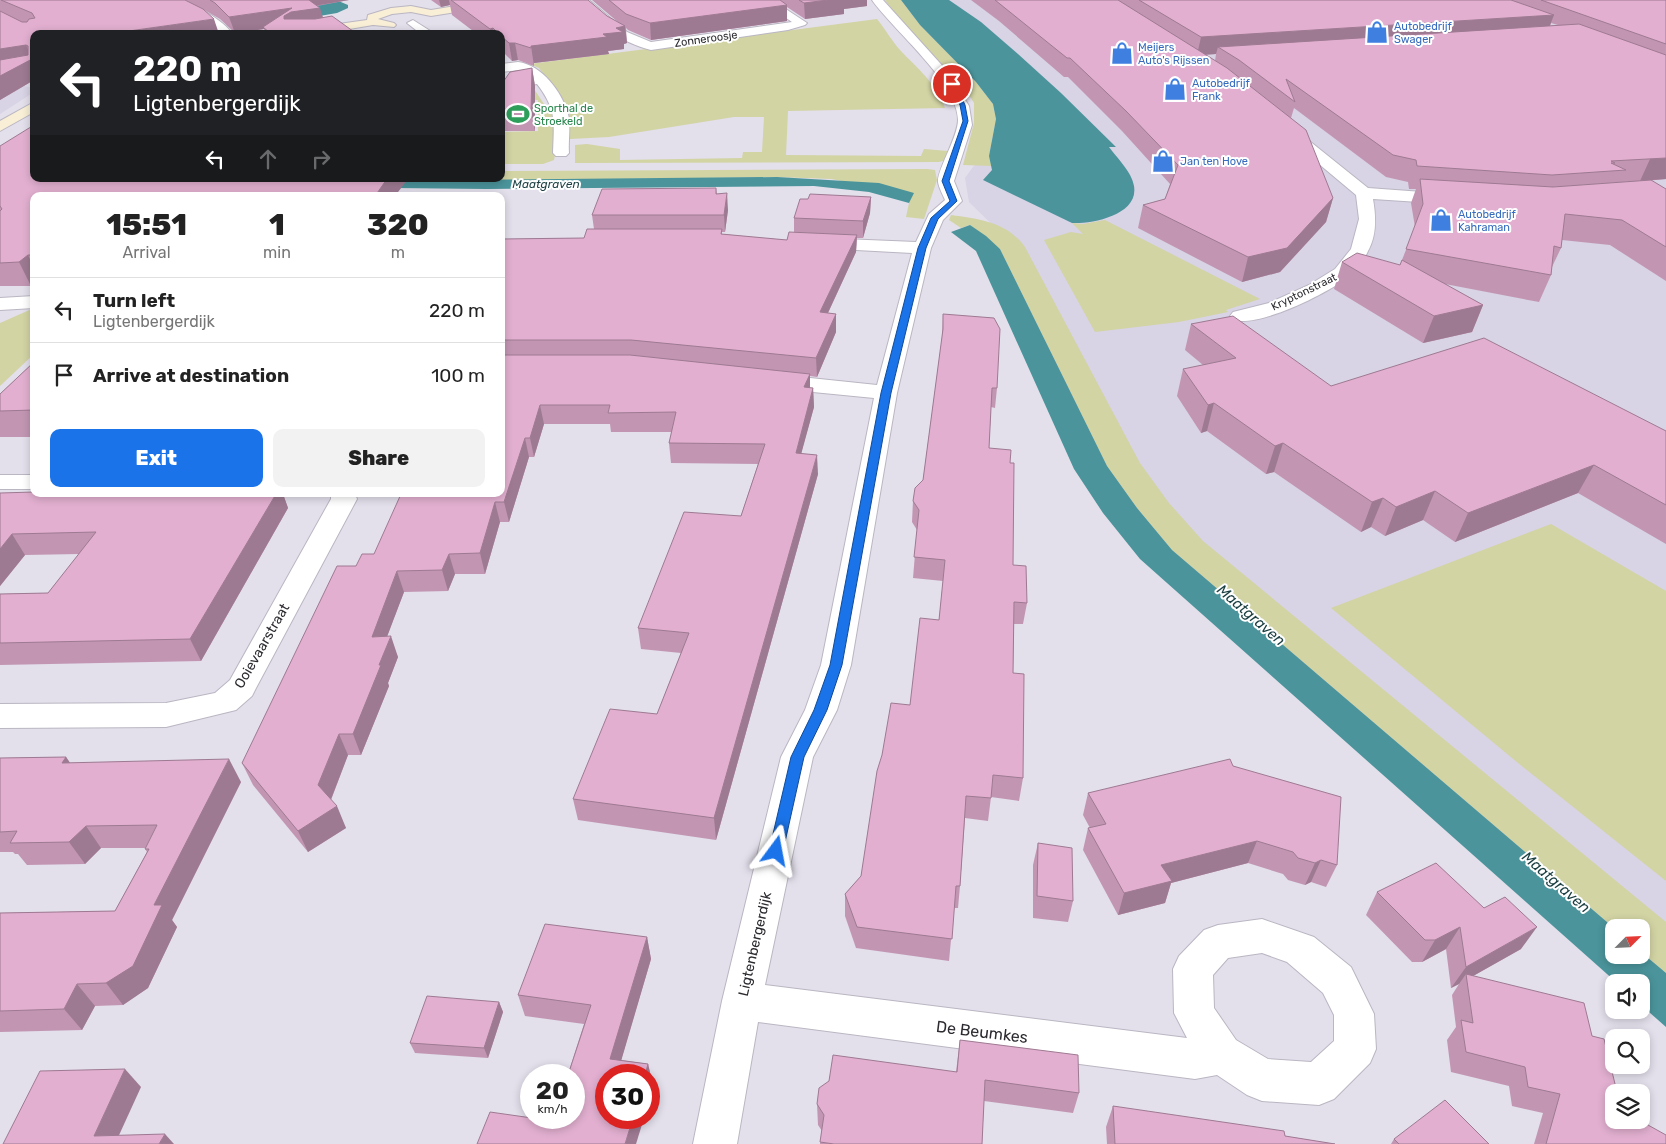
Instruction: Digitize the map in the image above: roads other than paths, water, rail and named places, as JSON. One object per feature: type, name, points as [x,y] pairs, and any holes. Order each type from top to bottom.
[{"type":"street","points":[[169,0],[214,22],[223,30]]},
{"type":"street","points":[[373,22],[372,17],[391,11],[411,9],[431,13],[512,0]]},
{"type":"street","name":"Zonneroosje","points":[[583,0],[598,15],[625,35],[636,42],[652,46],[788,27],[801,23],[765,0]]},
{"type":"street","name":"Ligtenbergerdijk","points":[[715,1144],[742,1001],[797,757],[821,710],[836,665],[886,393],[922,248],[934,218],[954,201],[946,181],[966,121],[958,94],[952,84],[890,18],[877,0]]},
{"type":"street","points":[[378,5],[391,11]]},
{"type":"street","points":[[322,30],[373,22],[385,24],[413,23],[431,17],[431,13]]},
{"type":"street","points":[[413,23],[423,30]]},
{"type":"street","points":[[505,68],[524,66],[529,68],[555,98],[561,115],[561,153]]},
{"type":"street","points":[[505,85],[540,79]]},
{"type":"street","points":[[0,127],[30,108]]},
{"type":"street","points":[[1275,121],[1364,193],[1463,200]]},
{"type":"street","name":"Kryptonstraat","points":[[1240,316],[1274,308],[1316,289],[1342,273],[1360,250],[1368,219],[1364,193]]},
{"type":"street","points":[[806,243],[922,248]]},
{"type":"street","points":[[3,307],[30,303]]},
{"type":"street","points":[[750,378],[886,393]]},
{"type":"street","points":[[0,482],[30,482]]},
{"type":"street","name":"Ooievaarstraat","points":[[0,716],[166,715],[225,702],[241,688],[344,497]]},
{"type":"street","name":"De Beumkes","points":[[742,1001],[1195,1059],[1221,1054]]},
{"type":"water","points":[[336,0],[348,5],[348,8],[337,13],[279,23],[305,8]]},
{"type":"water","points":[[901,0],[949,0],[981,22],[1018,54],[1116,147],[1109,147],[1133,181],[1134,196],[1129,204],[1122,211],[1112,216],[1091,222],[1072,223],[983,180],[992,170],[989,156],[996,119],[993,104],[976,82],[920,25]]},
{"type":"water","name":"Maatgraven","points":[[777,177],[879,183],[914,193],[909,203],[869,192],[814,186],[487,189],[0,184],[505,182],[505,179]]},
{"type":"water","name":"Maatgraven","points":[[970,225],[1000,249],[1107,466],[1137,508],[1172,550],[1605,920],[1605,964],[1650,964],[1650,960],[1666,973],[1666,1027],[1650,1013],[1650,974],[1607,974],[1140,559],[1103,513],[1074,469],[976,251],[951,232]]},
{"type":"place","name":"Autobedrijf Swager","points":[[1377,32]]},
{"type":"place","name":"Meijers Auto's Rijssen","points":[[1122,53]]},
{"type":"place","name":"Autobedrijf Frank","points":[[1175,89]]},
{"type":"place","name":"Sporthal de Stroekeld","points":[[518,114]]},
{"type":"place","name":"Jan ten Hove","points":[[1163,161]]},
{"type":"place","name":"Autobedrijf Kahraman","points":[[1441,220]]}]
